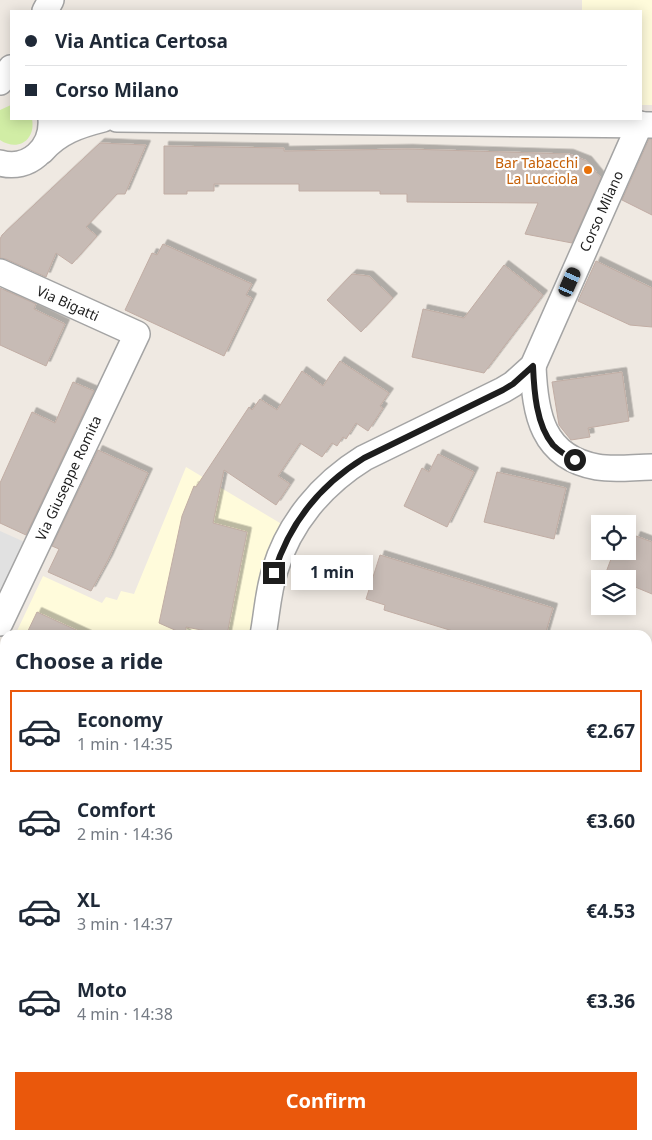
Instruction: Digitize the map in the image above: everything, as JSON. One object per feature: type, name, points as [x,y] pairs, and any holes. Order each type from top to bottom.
[{"type":"street","points":[[0,82],[10,69]]},
{"type":"street","points":[[0,162],[13,165],[36,156],[50,136],[51,120]]},
{"type":"street","points":[[0,178],[10,170],[36,156],[63,132],[99,120]]},
{"type":"street","points":[[205,120],[646,125]]},
{"type":"street","name":"Corso Milano","points":[[264,630],[274,573],[281,552],[300,516],[326,488],[364,458],[503,390],[513,384],[533,366],[646,125]]},
{"type":"street","name":"Via Bigatti","points":[[0,272],[137,334]]},
{"type":"street","name":"Via Giuseppe Romita","points":[[0,623],[137,334]]},
{"type":"street","points":[[533,366],[536,402],[548,437],[554,445],[575,460],[597,467],[652,467]]},
{"type":"shaded area","points":[[582,0],[652,0],[652,105],[642,105],[642,10],[582,10]]},
{"type":"shaded area","points":[[186,467],[285,526],[257,630],[17,630],[43,576],[102,603],[106,597],[117,600],[121,591],[134,594]]},
{"type":"shaded area","points":[[0,531],[29,544],[0,607]]},
{"type":"green space","points":[[10,105],[10,120],[32,120],[31,133],[24,142],[13,145],[0,140],[0,110]]},
{"type":"building","points":[[649,139],[652,139],[652,215],[622,200]]},
{"type":"building","points":[[100,143],[146,145],[125,194],[117,194],[86,227],[97,236],[72,264],[56,253],[46,277],[0,258],[0,239],[2,235]]},
{"type":"building","points":[[164,146],[284,148],[284,151],[408,149],[569,154],[587,161],[601,178],[572,243],[525,234],[538,203],[407,202],[407,194],[380,194],[380,191],[299,191],[299,184],[214,184],[214,191],[187,191],[187,194],[164,194]]},
{"type":"building","points":[[163,244],[252,284],[246,295],[252,298],[224,356],[125,310],[152,253],[157,255]]},
{"type":"building","points":[[596,261],[652,288],[652,327],[630,325],[578,301]]},
{"type":"building","points":[[504,265],[543,295],[484,373],[412,357],[423,309],[464,318]]},
{"type":"building","points":[[352,274],[369,276],[393,298],[361,332],[327,300]]},
{"type":"building","points":[[0,288],[36,304],[34,309],[65,324],[46,366],[0,345]]},
{"type":"building","points":[[340,361],[389,393],[380,406],[383,408],[368,431],[356,423],[346,439],[343,437],[337,446],[332,443],[322,457],[300,443],[278,476],[290,484],[276,505],[224,470],[213,523],[247,532],[228,630],[201,630],[186,627],[186,630],[175,630],[159,623],[182,516],[194,486],[196,487],[249,407],[252,410],[260,399],[277,410],[302,371],[323,386]]},
{"type":"building","points":[[622,372],[629,421],[588,428],[590,437],[571,440],[559,425],[552,382]]},
{"type":"building","points":[[73,382],[94,391],[26,535],[0,523],[0,483],[32,412],[55,423]]},
{"type":"building","points":[[98,450],[148,473],[108,560],[91,591],[48,572],[59,549],[52,546]]},
{"type":"building","points":[[438,454],[474,472],[447,527],[404,506],[422,468],[429,472]]},
{"type":"building","points":[[497,472],[566,488],[554,539],[484,522]]},
{"type":"building","points":[[636,536],[652,542],[652,594],[636,587],[636,570],[607,570],[611,560],[636,560]]},
{"type":"building","points":[[380,555],[553,608],[546,630],[450,630],[384,610],[385,605],[366,599]]},
{"type":"building","points":[[37,612],[76,630],[28,630]]},
{"type":"place","name":"Bar Tabacchi La Lucciola","points":[[588,170]]},
{"type":"route","points":[[274,573],[287,538],[300,516],[355,463],[503,390],[523,376],[533,366],[536,402],[542,424],[554,445],[575,460]]}]
